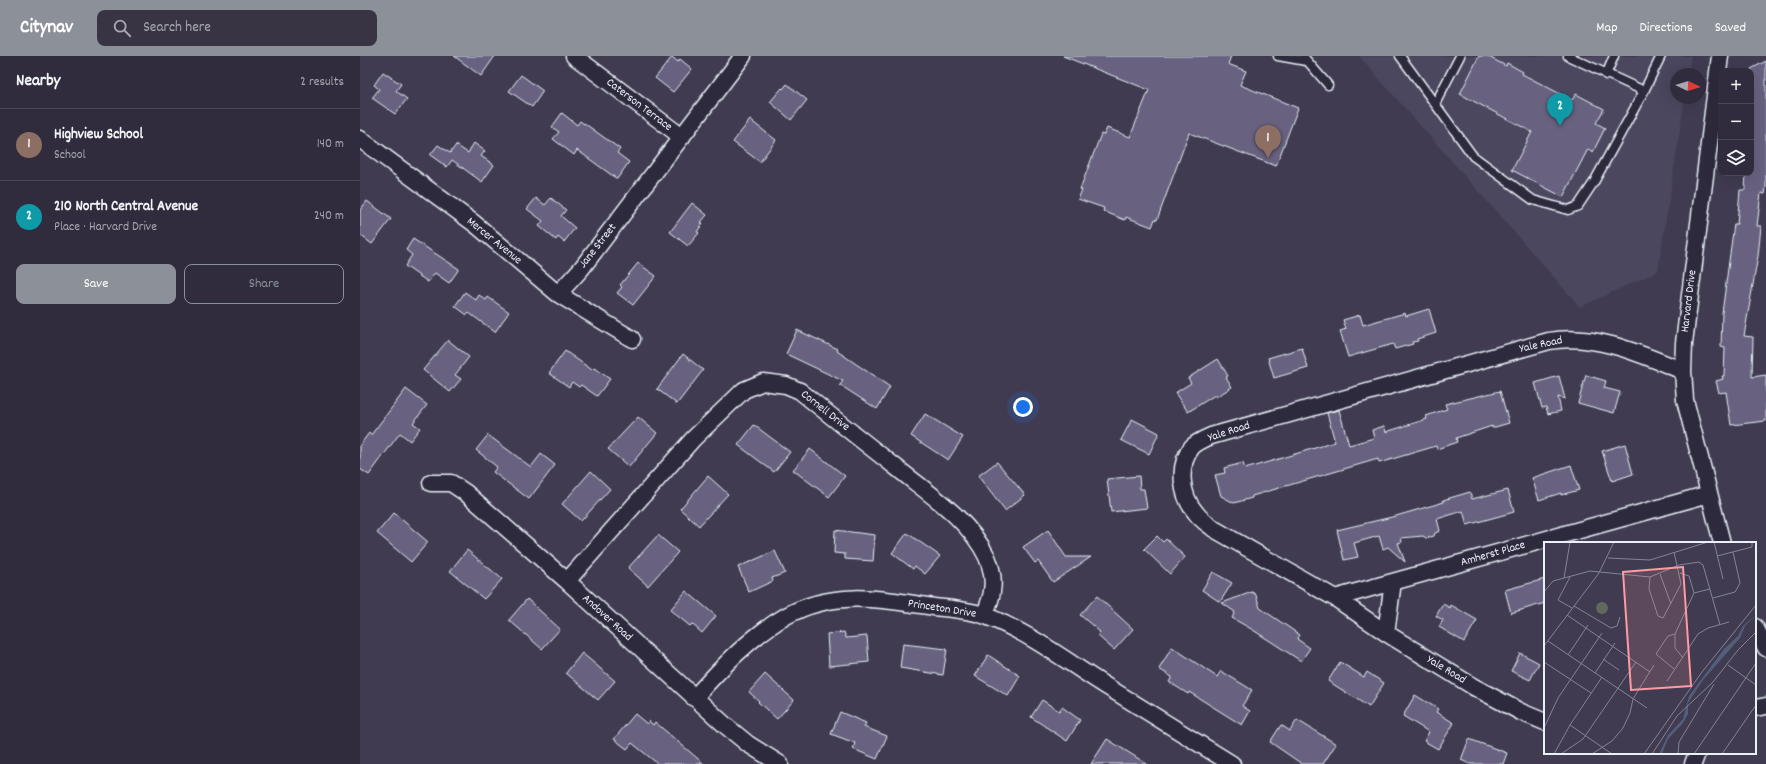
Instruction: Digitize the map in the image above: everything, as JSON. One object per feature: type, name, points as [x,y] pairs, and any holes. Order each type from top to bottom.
[{"type":"street","name":"Caterson Terrace","points":[[574,56],[682,137],[636,196]]},
{"type":"street","points":[[682,137],[743,56]]},
{"type":"street","name":"Harvard Drive","points":[[1720,56],[1684,343],[1683,371],[1685,400],[1722,542]]},
{"type":"street","name":"Mercer Avenue","points":[[360,139],[475,224],[558,294],[632,339]]},
{"type":"street","name":"Jane Street","points":[[558,294],[581,269],[636,196]]},
{"type":"street","name":"Yale Road","points":[[1544,722],[1521,712],[1485,693],[1386,633],[1335,598],[1214,529],[1196,513],[1186,495],[1183,476],[1184,464],[1193,446],[1222,432],[1537,344],[1562,339],[1602,342],[1683,371]]},
{"type":"street","name":"Cornell Drive","points":[[567,581],[693,439],[744,390],[763,382],[786,385],[800,391],[939,502],[965,525],[981,547],[991,571],[993,596],[984,615]]},
{"type":"street","name":"Andover Road","points":[[431,483],[451,483],[466,493],[567,581],[732,731],[780,764]]},
{"type":"street","name":"Amherst Place","points":[[1335,598],[1709,494]]},
{"type":"street","points":[[1386,633],[1393,582]]},
{"type":"street","name":"Princeton Drive","points":[[694,698],[742,649],[770,626],[787,615],[820,602],[849,597],[868,598],[984,615],[1046,646],[1105,685],[1232,764]]},
{"type":"street","points":[[1756,629],[1766,648]]},
{"type":"street","points":[[1756,708],[1766,706]]},
{"type":"street","points":[[1693,764],[1697,754]]},
{"type":"lane","points":[[1278,56],[1304,58],[1328,85]]},
{"type":"lane","points":[[1400,56],[1473,156],[1533,200],[1568,210],[1578,206],[1594,182],[1644,91],[1661,56]]},
{"type":"lane","points":[[1435,104],[1460,56]]},
{"type":"lane","points":[[1568,56],[1606,75],[1644,91]]},
{"type":"lane","points":[[1606,75],[1614,56]]},
{"type":"shaded area","points":[[1359,56],[1691,56],[1689,68],[1670,68],[1670,104],[1684,104],[1658,271],[1580,307]]},
{"type":"building","points":[[454,56],[495,56],[481,76]]},
{"type":"building","points":[[1063,56],[1231,56],[1228,64],[1246,71],[1240,85],[1298,108],[1276,166],[1189,133],[1157,220],[1155,219],[1152,227],[1126,217],[1125,220],[1103,211],[1104,208],[1078,199],[1082,190],[1080,189],[1101,134],[1104,135],[1107,128],[1130,137],[1149,90]]},
{"type":"building","points":[[1479,56],[1487,56],[1506,66],[1507,63],[1523,72],[1522,74],[1572,100],[1576,94],[1604,109],[1596,123],[1605,128],[1593,152],[1588,149],[1563,197],[1512,170],[1532,132],[1460,94]]},
{"type":"building","points":[[672,57],[678,62],[680,59],[692,69],[673,92],[655,78]]},
{"type":"building","points":[[1766,61],[1766,187],[1765,194],[1761,193],[1757,226],[1761,226],[1758,256],[1744,336],[1753,337],[1752,377],[1766,375],[1766,421],[1731,425],[1726,392],[1719,393],[1716,381],[1723,379],[1722,376],[1724,376],[1725,348],[1721,347],[1722,313],[1734,224],[1737,224],[1740,190],[1745,190],[1746,176],[1754,176],[1753,68]]},
{"type":"building","points":[[383,72],[401,84],[396,91],[407,99],[395,114],[372,98],[379,89],[374,85]]},
{"type":"building","points":[[521,75],[543,91],[532,107],[509,91]]},
{"type":"building","points":[[787,84],[807,100],[791,120],[770,102]]},
{"type":"building","points":[[562,113],[577,125],[580,121],[584,123],[620,149],[617,153],[629,162],[617,179],[577,150],[574,155],[553,139],[559,132],[552,127]]},
{"type":"building","points":[[750,120],[776,140],[760,162],[733,142]]},
{"type":"building","points":[[474,143],[485,151],[481,156],[494,165],[482,182],[452,160],[447,167],[430,155],[438,145],[450,153],[456,145],[468,153]]},
{"type":"building","points":[[536,198],[545,205],[551,198],[566,210],[561,216],[575,228],[564,242],[558,237],[556,240],[539,226],[543,221],[527,209]]},
{"type":"building","points":[[367,201],[391,219],[372,244],[360,235],[360,210]]},
{"type":"building","points":[[692,203],[707,215],[701,222],[703,223],[697,232],[699,233],[688,246],[670,232]]},
{"type":"building","points":[[413,239],[459,269],[449,283],[435,273],[428,282],[405,266],[412,255],[406,250]]},
{"type":"building","points":[[638,263],[656,276],[633,305],[617,293],[622,287],[620,285]]},
{"type":"building","points":[[465,292],[476,300],[479,295],[486,300],[488,297],[509,312],[495,332],[469,313],[467,315],[455,306]]},
{"type":"building","points":[[1429,309],[1436,333],[1417,339],[1418,341],[1412,342],[1413,344],[1395,349],[1393,344],[1348,357],[1340,331],[1346,329],[1343,320],[1360,315],[1363,325],[1405,313],[1406,316]]},
{"type":"building","points":[[797,330],[838,349],[837,351],[890,387],[877,409],[840,385],[843,381],[786,354]]},
{"type":"building","points":[[448,340],[469,357],[455,375],[461,379],[450,392],[423,370]]},
{"type":"building","points":[[1302,348],[1308,368],[1274,378],[1268,358]]},
{"type":"building","points":[[565,351],[592,370],[594,368],[610,379],[597,396],[581,385],[579,387],[572,382],[569,387],[549,373]]},
{"type":"building","points":[[683,354],[703,370],[677,404],[657,389]]},
{"type":"building","points":[[1218,359],[1228,376],[1226,377],[1232,387],[1216,397],[1215,395],[1188,412],[1175,393],[1191,383],[1188,378]]},
{"type":"building","points":[[1586,375],[1606,381],[1604,388],[1620,392],[1614,413],[1578,403]]},
{"type":"building","points":[[1559,376],[1565,399],[1558,397],[1561,411],[1548,414],[1546,407],[1542,408],[1535,383]]},
{"type":"building","points":[[406,389],[427,405],[413,423],[420,428],[410,441],[400,433],[369,475],[360,469],[360,445],[369,433],[371,435]]},
{"type":"building","points":[[1500,391],[1509,423],[1492,428],[1492,426],[1456,438],[1457,442],[1437,449],[1436,446],[1379,463],[1378,459],[1252,496],[1252,498],[1234,503],[1221,496],[1215,475],[1225,473],[1224,468],[1243,463],[1245,469],[1335,442],[1327,413],[1339,410],[1349,445],[1374,438],[1372,430],[1384,426],[1386,432],[1427,419],[1426,416],[1447,409],[1445,404]]},
{"type":"building","points":[[925,414],[963,437],[948,460],[911,436]]},
{"type":"building","points":[[638,417],[657,433],[629,467],[608,449]]},
{"type":"building","points":[[1132,419],[1159,433],[1149,454],[1121,440]]},
{"type":"building","points":[[754,425],[790,452],[774,472],[738,445]]},
{"type":"building","points":[[488,435],[531,467],[541,454],[555,465],[529,499],[493,472],[497,467],[476,450]]},
{"type":"building","points":[[1625,444],[1633,474],[1612,481],[1602,451]]},
{"type":"building","points":[[810,449],[845,476],[829,497],[793,470]]},
{"type":"building","points":[[997,462],[1025,495],[1005,511],[978,476]]},
{"type":"building","points":[[1571,465],[1579,490],[1561,495],[1561,493],[1539,500],[1532,478]]},
{"type":"building","points":[[591,471],[610,489],[581,521],[562,504]]},
{"type":"building","points":[[708,476],[728,494],[699,526],[680,509]]},
{"type":"building","points":[[1139,476],[1140,489],[1144,489],[1147,508],[1111,512],[1107,479]]},
{"type":"building","points":[[1508,490],[1514,512],[1467,525],[1463,511],[1437,519],[1440,531],[1435,533],[1434,536],[1426,538],[1423,536],[1401,538],[1402,542],[1398,543],[1405,562],[1388,547],[1383,549],[1379,536],[1354,543],[1358,557],[1344,560],[1337,530],[1396,516],[1444,502],[1443,500],[1470,492],[1472,499]]},
{"type":"building","points":[[394,513],[428,542],[411,562],[377,533]]},
{"type":"building","points":[[835,530],[875,535],[873,561],[845,559],[845,554],[834,553]]},
{"type":"building","points":[[1048,530],[1066,557],[1091,557],[1053,582],[1038,561],[1035,563],[1023,547]]},
{"type":"building","points":[[907,533],[940,556],[925,574],[915,566],[913,569],[892,553]]},
{"type":"building","points":[[658,535],[678,552],[648,586],[628,568]]},
{"type":"building","points":[[1157,536],[1163,542],[1166,539],[1185,557],[1170,574],[1144,549]]},
{"type":"building","points":[[467,550],[502,579],[484,599],[450,571]]},
{"type":"building","points":[[775,551],[785,573],[772,578],[773,581],[749,592],[738,567]]},
{"type":"building","points":[[1213,572],[1232,583],[1220,602],[1202,590]]},
{"type":"building","points":[[1544,579],[1544,603],[1511,613],[1505,590]]},
{"type":"building","points":[[686,591],[716,616],[702,633],[692,624],[690,626],[670,610]]},
{"type":"building","points":[[1252,592],[1256,595],[1260,608],[1300,635],[1297,639],[1310,648],[1301,661],[1232,618],[1235,612],[1222,603]]},
{"type":"building","points":[[1097,596],[1133,629],[1114,650],[1097,635],[1100,632],[1080,615]]},
{"type":"building","points":[[527,599],[560,629],[542,649],[509,620]]},
{"type":"building","points":[[1443,604],[1450,608],[1451,605],[1477,620],[1464,642],[1439,627],[1443,620],[1436,616]]},
{"type":"building","points":[[844,632],[846,638],[867,636],[869,662],[829,666],[827,634]]},
{"type":"building","points":[[903,644],[947,649],[943,675],[900,668]]},
{"type":"building","points":[[1172,647],[1217,677],[1221,671],[1252,690],[1242,706],[1250,711],[1242,725],[1189,692],[1188,694],[1169,682],[1172,677],[1159,669]]},
{"type":"building","points":[[582,653],[615,681],[598,700],[566,673]]},
{"type":"building","points":[[1520,653],[1539,663],[1530,680],[1511,671]]},
{"type":"building","points":[[988,655],[1020,676],[1008,696],[975,676]]},
{"type":"building","points":[[1340,662],[1364,677],[1367,672],[1384,683],[1369,707],[1328,681]]},
{"type":"building","points":[[765,674],[794,700],[777,719],[749,692]]},
{"type":"building","points":[[1415,695],[1438,709],[1436,712],[1454,723],[1438,749],[1424,741],[1429,732],[1403,716]]},
{"type":"building","points":[[1042,700],[1059,711],[1062,707],[1080,720],[1067,741],[1031,717]]},
{"type":"building","points":[[840,712],[866,723],[864,727],[887,736],[877,759],[853,749],[855,743],[831,734]]},
{"type":"building","points":[[635,714],[647,724],[649,721],[653,725],[655,722],[704,764],[658,764],[632,743],[627,749],[614,739]]},
{"type":"building","points":[[1297,720],[1336,744],[1323,764],[1302,764],[1270,742],[1281,725],[1290,731]]},
{"type":"building","points":[[1107,739],[1147,764],[1091,764]]},
{"type":"building","points":[[1469,739],[1507,753],[1503,764],[1470,764],[1461,760]]},
{"type":"place","name":"210 North Central Avenue","points":[[1560,126]]},
{"type":"place","name":"Highview School","points":[[1268,158]]}]
